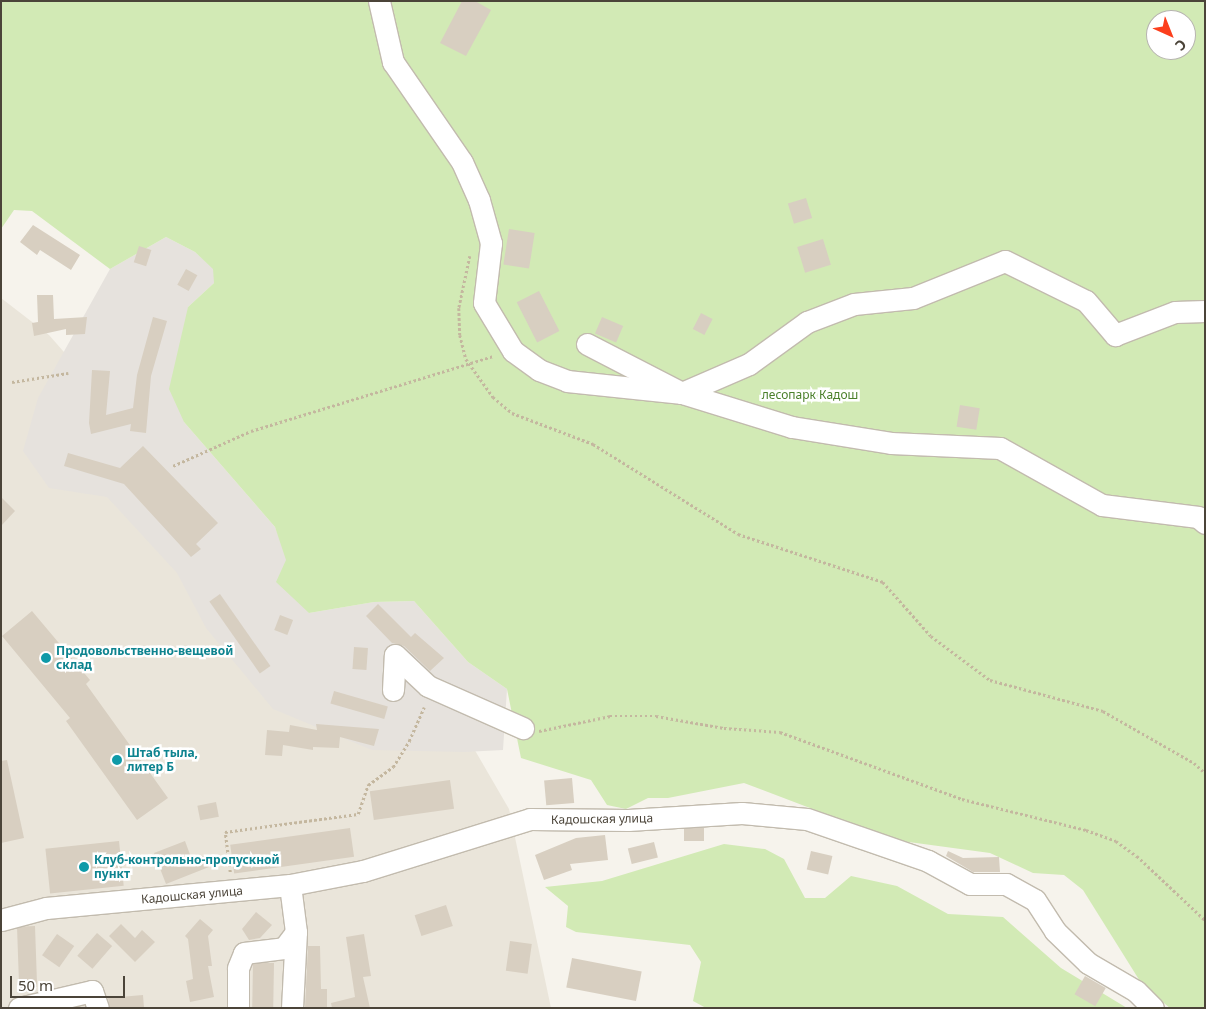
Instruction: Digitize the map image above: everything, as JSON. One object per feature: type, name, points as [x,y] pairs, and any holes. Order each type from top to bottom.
[{"type":"street","points":[[379,1],[393,62],[462,162],[479,200],[491,242],[484,303],[512,351],[539,370],[567,381],[682,393],[749,364],[807,322],[854,304],[914,298],[1005,262],[1086,301],[1115,334],[1175,312],[1205,311]]},
{"type":"street","points":[[587,344],[682,393],[792,427],[891,443],[1000,448],[1102,505],[1198,517],[1205,523]]},
{"type":"street","points":[[393,690],[395,655],[428,686],[523,728]]},
{"type":"street","name":"Кадошская улица","points":[[1,920],[46,908],[290,886],[363,871],[530,819],[628,820],[742,813],[807,819],[928,861],[970,884],[1006,884],[1035,900],[1055,931],[1088,963],[1136,991],[1154,1008]]},
{"type":"street","points":[[290,886],[296,932],[292,1008]]},
{"type":"street","points":[[238,1008],[238,968],[244,953],[284,948],[296,932]]},
{"type":"street","points":[[19,1008],[92,991],[98,1008]]},
{"type":"path","points":[[471,253],[459,308],[460,335],[469,363],[492,397],[512,413],[593,444],[738,534],[883,582],[931,636],[990,680],[1103,711],[1194,763],[1205,773]]},
{"type":"path","points":[[172,466],[251,431],[512,351]]},
{"type":"path","points":[[12,382],[68,373]]},
{"type":"path","points":[[232,891],[225,832],[358,814],[368,785],[393,767],[409,741],[424,706]]},
{"type":"path","points":[[523,728],[539,731],[610,716],[656,716],[724,728],[780,732],[962,799],[1086,830],[1116,841],[1137,856],[1205,920]]},
{"type":"shaded area","points":[[166,237],[195,252],[214,269],[214,283],[188,307],[184,422],[275,527],[309,613],[374,602],[414,601],[468,662],[507,689],[503,750],[464,752],[372,750],[273,709],[206,628],[177,573],[107,497],[49,488],[23,451],[38,398],[110,269]]},
{"type":"shaded area","points":[[1,298],[49,335],[288,607],[462,728],[509,809],[551,1008],[1,1008]]},
{"type":"green space","name":"лесопарк Кадош","points":[[1,1],[1205,1],[1205,1008],[1170,1008],[1143,986],[1083,890],[1064,875],[1033,873],[990,853],[894,840],[744,783],[668,798],[648,798],[626,809],[607,805],[591,780],[521,758],[507,689],[468,662],[414,601],[374,602],[309,613],[276,582],[286,560],[275,527],[184,422],[169,389],[188,307],[214,283],[213,269],[195,252],[166,237],[110,269],[32,211],[14,210],[1,229]]},
{"type":"green space","points":[[724,844],[765,849],[784,859],[805,898],[825,898],[851,876],[897,886],[948,914],[1003,917],[1061,968],[1127,1008],[706,1008],[693,1001],[701,962],[690,945],[576,932],[566,927],[568,906],[545,887],[602,881]]},
{"type":"building","points":[[462,1],[475,1],[491,10],[466,56],[440,43]]},
{"type":"building","points":[[806,198],[812,218],[794,224],[788,204]]},
{"type":"building","points":[[33,225],[80,255],[71,270],[40,250],[37,255],[20,242]]},
{"type":"building","points":[[509,229],[535,233],[529,269],[503,265]]},
{"type":"building","points":[[823,239],[831,265],[805,273],[797,247]]},
{"type":"building","points":[[139,246],[151,250],[146,266],[134,262]]},
{"type":"building","points":[[186,269],[197,275],[189,291],[177,285]]},
{"type":"building","points":[[539,291],[559,331],[537,342],[517,302]]},
{"type":"building","points":[[37,295],[53,295],[54,319],[87,317],[85,334],[66,335],[66,329],[34,336],[32,323],[38,322]]},
{"type":"building","points":[[701,313],[713,319],[704,335],[693,329]]},
{"type":"building","points":[[153,317],[167,321],[151,376],[146,433],[130,431],[131,424],[91,434],[89,423],[92,370],[110,371],[106,415],[133,408],[137,375]]},
{"type":"building","points":[[602,317],[623,326],[616,343],[595,334]]},
{"type":"building","points":[[960,405],[980,408],[976,430],[957,427]]},
{"type":"building","points":[[143,446],[218,523],[196,544],[201,549],[191,557],[124,484],[64,466],[68,453],[120,468]]},
{"type":"building","points":[[1,497],[15,511],[1,526]]},
{"type":"building","points":[[220,594],[270,666],[260,674],[209,601]]},
{"type":"building","points":[[378,604],[411,637],[415,633],[444,658],[430,671],[404,646],[392,643],[366,616]]},
{"type":"building","points":[[32,611],[90,680],[86,684],[168,798],[137,820],[66,721],[70,718],[2,636]]},
{"type":"building","points":[[280,615],[293,620],[287,635],[274,630]]},
{"type":"building","points":[[354,647],[368,648],[366,670],[352,669]]},
{"type":"building","points":[[334,691],[388,706],[384,719],[330,703]]},
{"type":"building","points":[[316,724],[379,729],[374,746],[340,737],[339,748],[313,747],[313,750],[283,745],[282,756],[265,755],[267,730],[289,732],[290,725],[317,730]]},
{"type":"building","points":[[7,760],[24,838],[1,843],[1,761]]},
{"type":"building","points":[[572,778],[574,803],[546,805],[544,780]]},
{"type":"building","points":[[450,780],[454,809],[374,820],[370,791]]},
{"type":"building","points":[[216,802],[219,817],[200,820],[197,806]]},
{"type":"building","points":[[350,828],[354,857],[234,874],[230,845]]},
{"type":"building","points":[[684,828],[704,828],[704,841],[684,841]]},
{"type":"building","points":[[605,835],[608,860],[570,864],[572,870],[544,880],[535,855],[576,838]]},
{"type":"building","name":"Клуб-контрольно-пропускной пункт","points":[[119,841],[124,886],[50,893],[45,849]]},
{"type":"building","points":[[185,841],[192,860],[204,856],[209,867],[166,884],[154,853]]},
{"type":"building","points":[[654,842],[658,858],[632,864],[628,849]]},
{"type":"building","points":[[811,851],[832,856],[828,874],[807,870]]},
{"type":"building","points":[[948,851],[963,858],[999,857],[1000,872],[973,872],[946,856]]},
{"type":"building","points":[[446,905],[453,926],[421,936],[415,915]]},
{"type":"building","points":[[256,912],[272,925],[260,938],[249,940],[242,929]]},
{"type":"building","points":[[200,919],[213,930],[208,936],[212,966],[208,966],[214,997],[190,1002],[186,981],[193,979],[188,939],[185,936]]},
{"type":"building","points":[[121,924],[135,938],[142,930],[155,942],[135,962],[109,936]]},
{"type":"building","points":[[35,926],[37,987],[19,988],[17,927]]},
{"type":"building","points":[[97,933],[112,946],[92,969],[77,956]]},
{"type":"building","points":[[57,934],[74,946],[59,967],[42,955]]},
{"type":"building","points":[[364,934],[371,976],[363,977],[370,1008],[332,1008],[331,1003],[355,997],[346,937]]},
{"type":"building","points":[[510,941],[532,944],[528,974],[506,971]]},
{"type":"building","points":[[308,946],[320,946],[321,989],[327,989],[327,1008],[305,1008]]},
{"type":"building","points":[[572,958],[642,972],[636,1001],[566,987]]},
{"type":"building","points":[[253,963],[274,963],[273,1008],[252,1008]]},
{"type":"building","points":[[1085,976],[1106,988],[1095,1006],[1074,994]]},
{"type":"building","points":[[143,995],[144,1008],[110,1008],[108,998]]},
{"type":"place","name":"Продовольственно-вещевой склад","points":[[46,658]]},
{"type":"place","name":"Штаб тыла, литер Б","points":[[117,760]]},
{"type":"place","name":"Клуб-контрольно-пропускной пункт","points":[[84,867]]}]
